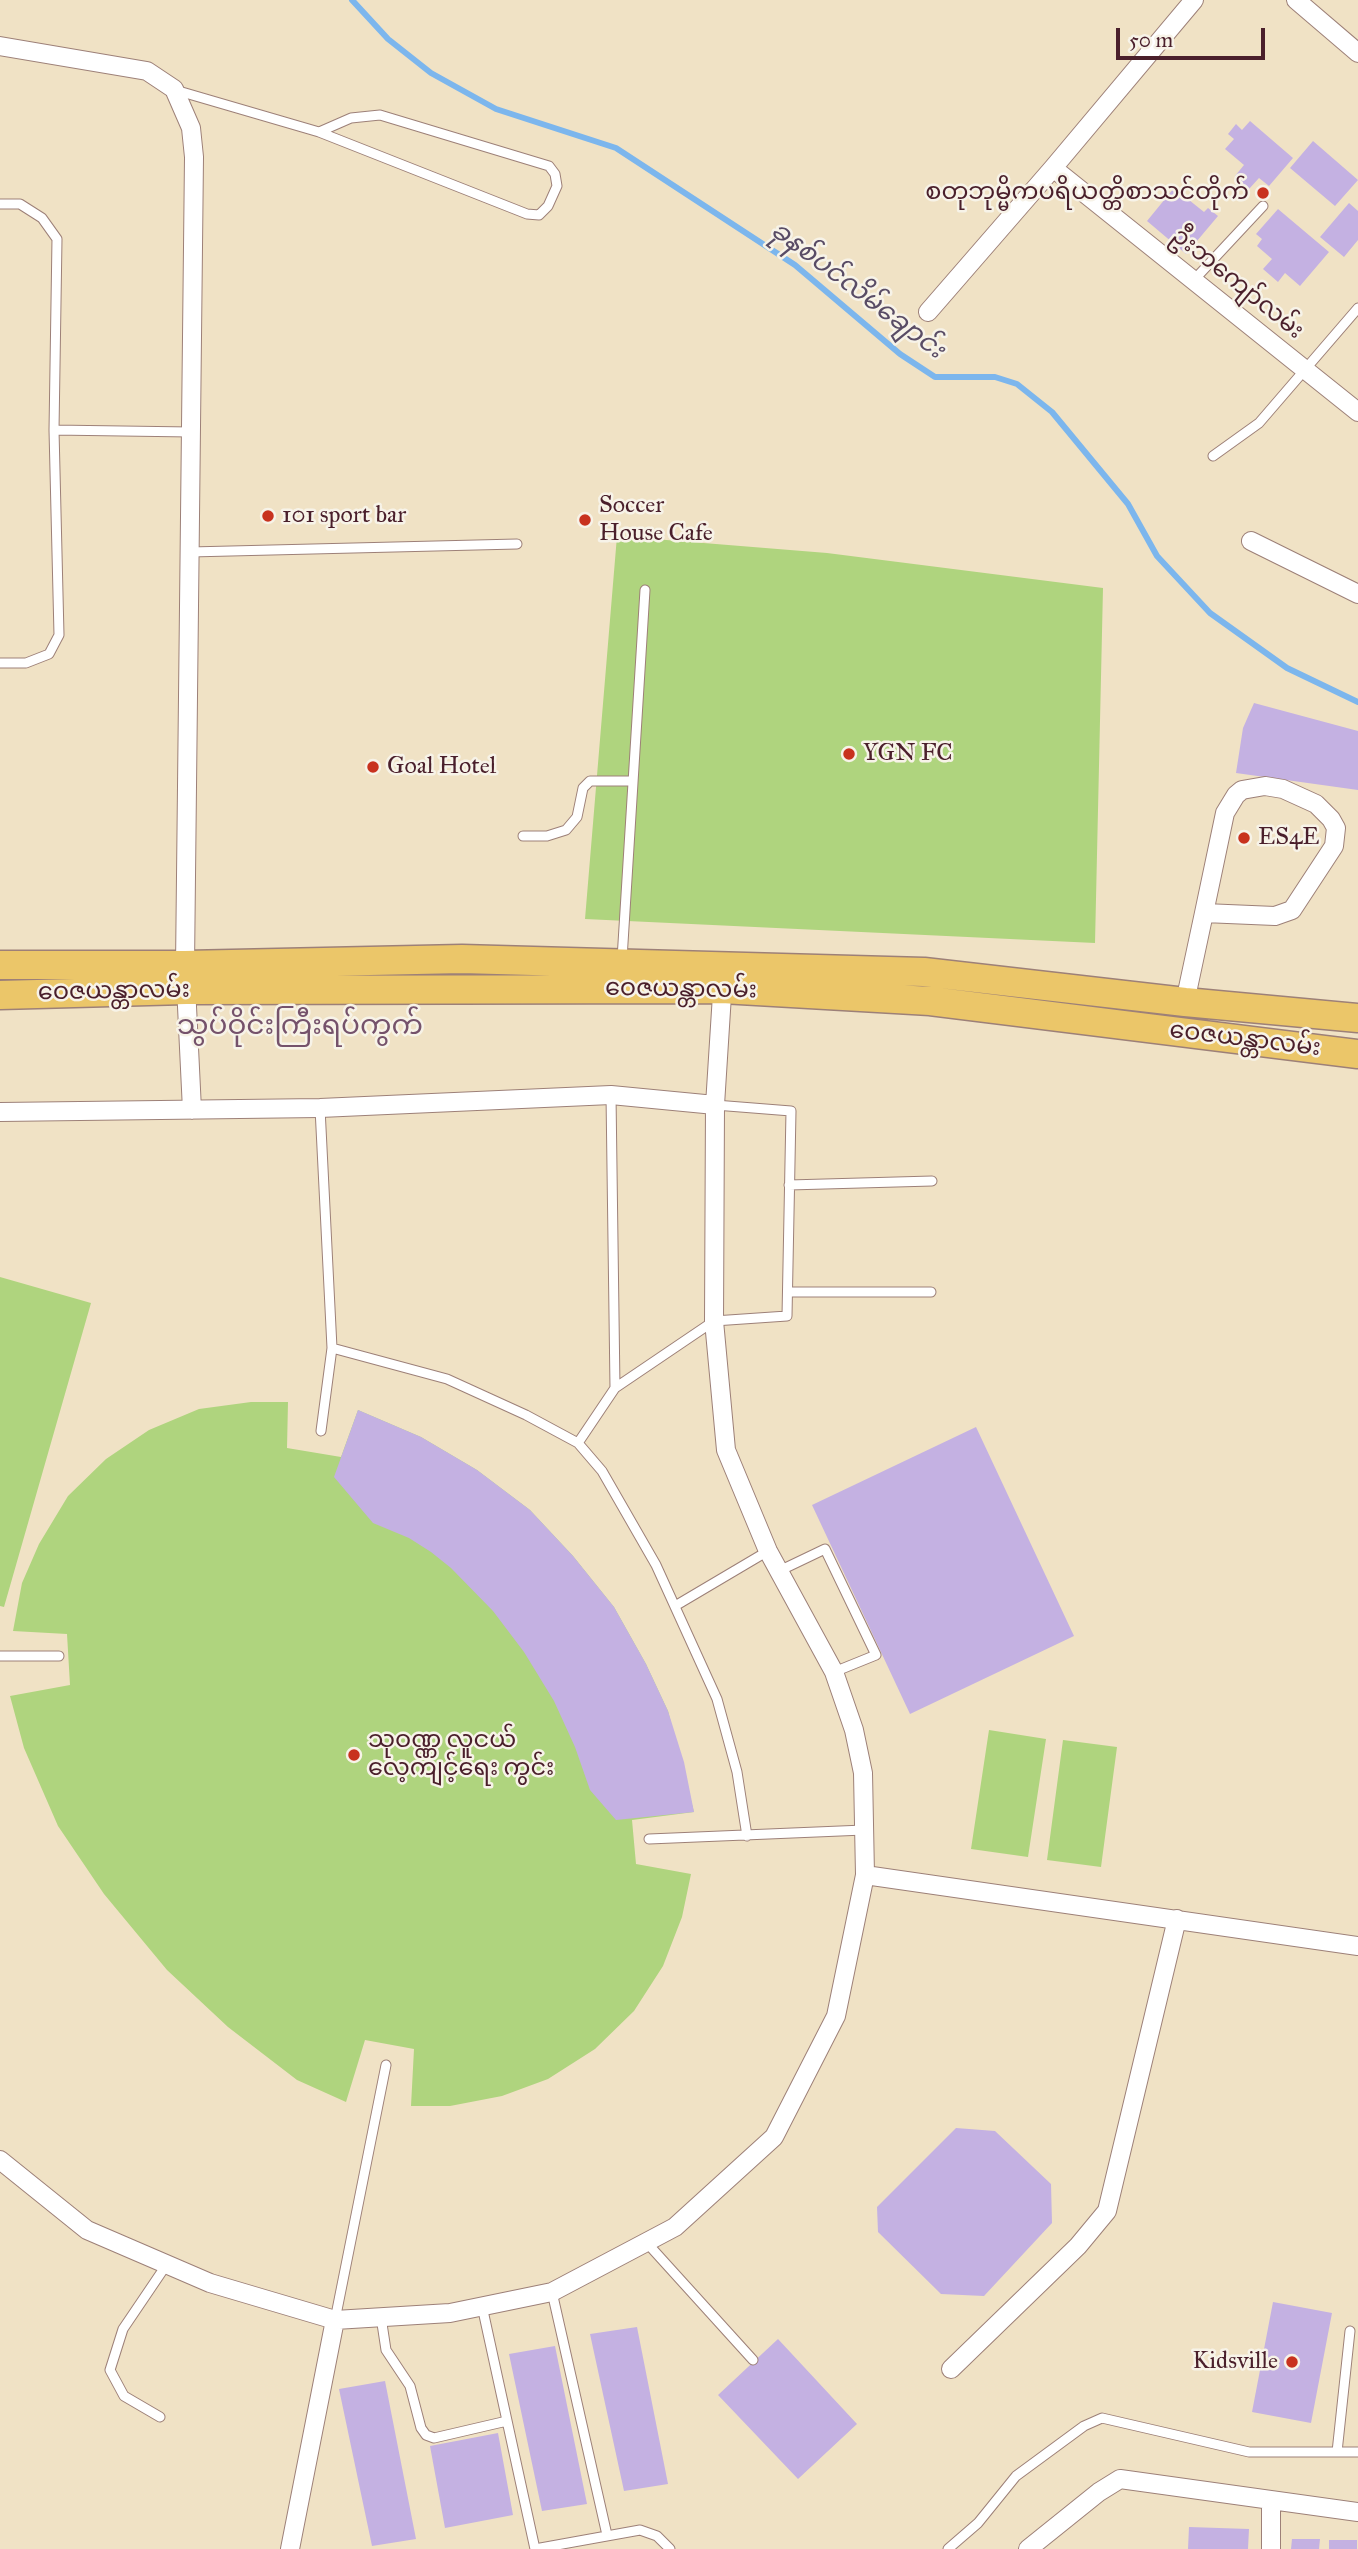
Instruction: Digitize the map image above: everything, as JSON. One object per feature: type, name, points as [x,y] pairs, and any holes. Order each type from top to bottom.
[{"type":"main road","name":"ဝေဇယန္တာလမ်း","points":[[0,995],[186,977],[462,959],[622,964],[1358,1054]]},
{"type":"main road","name":"ဝေဇယန္တာလမ်း","points":[[0,965],[186,977],[723,978],[923,972],[1185,1002],[1358,1018]]},
{"type":"street","points":[[928,312],[1194,0]]},
{"type":"street","points":[[1296,0],[1358,53]]},
{"type":"street","points":[[0,46],[147,71],[174,89],[191,128],[194,157],[186,977],[191,1110]]},
{"type":"street","name":"ဦးဘကျော်လမ်း","points":[[1053,168],[1358,412]]},
{"type":"street","points":[[1251,541],[1358,594]]},
{"type":"street","points":[[1185,1002],[1225,813],[1230,803],[1241,790],[1265,786],[1283,789],[1316,804],[1331,819],[1336,828],[1334,846],[1292,910],[1275,916],[1204,913]]},
{"type":"street","points":[[0,2160],[87,2230],[210,2283],[335,2320],[450,2313],[551,2292],[675,2227],[774,2137],[836,2016],[865,1875],[863,1773],[854,1730],[834,1672],[768,1551],[726,1450],[713,1321],[715,1105],[723,978]]},
{"type":"street","points":[[0,1112],[320,1108],[611,1096],[715,1105]]},
{"type":"street","points":[[865,1875],[1358,1946]]},
{"type":"street","points":[[951,2369],[1078,2246],[1107,2211],[1177,1919]]},
{"type":"street","points":[[290,2549],[335,2320]]},
{"type":"street","points":[[1028,2549],[1099,2492],[1120,2479],[1358,2512]]},
{"type":"street","points":[[1271,2500],[1272,2549]]},
{"type":"street","points":[[1055,2527],[1057,2549]]},
{"type":"lane","points":[[174,89],[319,132],[527,214],[539,215],[548,206],[556,186],[555,174],[549,166],[380,115],[351,118],[319,132]]},
{"type":"lane","points":[[0,204],[20,204],[42,218],[57,239],[54,430],[59,635],[49,654],[26,663],[0,663]]},
{"type":"lane","points":[[1194,281],[1263,206]]},
{"type":"lane","points":[[1213,456],[1259,423],[1358,308]]},
{"type":"lane","points":[[54,430],[191,432]]},
{"type":"lane","points":[[190,552],[517,544]]},
{"type":"lane","points":[[622,964],[645,590]]},
{"type":"lane","points":[[523,836],[547,836],[566,830],[577,817],[583,788],[590,781],[633,780]]},
{"type":"lane","points":[[611,1096],[615,1388]]},
{"type":"lane","points":[[578,1443],[615,1388],[713,1321],[788,1315],[790,1111],[715,1105]]},
{"type":"lane","points":[[320,1108],[332,1348],[321,1431]]},
{"type":"lane","points":[[789,1185],[932,1181]]},
{"type":"lane","points":[[788,1292],[931,1292]]},
{"type":"lane","points":[[332,1348],[447,1379],[535,1419],[578,1443],[602,1471],[656,1565],[717,1699],[737,1772],[747,1836]]},
{"type":"lane","points":[[779,1571],[825,1549],[876,1655],[834,1672]]},
{"type":"lane","points":[[675,1606],[768,1551]]},
{"type":"lane","points":[[0,1656],[59,1656]]},
{"type":"lane","points":[[649,1839],[864,1830]]},
{"type":"lane","points":[[335,2320],[386,2065]]},
{"type":"lane","points":[[647,2243],[753,2360]]},
{"type":"lane","points":[[160,2417],[124,2396],[110,2370],[123,2329],[167,2264]]},
{"type":"lane","points":[[551,2292],[607,2535]]},
{"type":"lane","points":[[482,2306],[535,2549],[640,2530],[657,2536],[670,2549]]},
{"type":"lane","points":[[381,2318],[386,2350],[410,2386],[421,2428],[429,2438],[507,2421]]},
{"type":"lane","points":[[1337,2452],[1350,2331]]},
{"type":"lane","points":[[948,2549],[978,2524],[1016,2476],[1084,2426],[1102,2418],[1249,2452],[1358,2452]]},
{"type":"green space","name":"YGN FC","points":[[617,536],[827,553],[1103,588],[1095,943],[585,919]]},
{"type":"green space","points":[[0,1277],[91,1303],[4,1607],[0,1606]]},
{"type":"green space","name":"သုဝဏ္ဏ လူငယ် လေ့ကျင့်ရေး ကွင်း","points":[[251,1402],[288,1402],[287,1448],[341,1457],[358,1410],[421,1437],[477,1470],[530,1510],[573,1556],[614,1607],[646,1664],[668,1711],[694,1812],[632,1820],[636,1864],[691,1874],[682,1917],[663,1966],[634,2011],[595,2049],[548,2079],[502,2096],[450,2106],[411,2106],[414,2049],[365,2040],[346,2102],[297,2080],[228,2027],[167,1970],[104,1894],[58,1826],[24,1748],[10,1696],[70,1685],[67,1634],[13,1631],[22,1583],[39,1544],[68,1496],[106,1459],[149,1430],[199,1409]]},
{"type":"green space","points":[[989,1730],[1046,1739],[1028,1857],[971,1849]]},
{"type":"green space","points":[[1063,1740],[1117,1747],[1101,1867],[1047,1860]]},
{"type":"building","points":[[1250,121],[1293,158],[1269,186],[1259,178],[1249,189],[1235,176],[1244,165],[1225,149],[1234,139],[1228,134],[1236,124],[1242,130]]},
{"type":"building","points":[[1313,141],[1358,180],[1335,206],[1290,168]]},
{"type":"building","points":[[1174,188],[1204,212],[1208,208],[1218,216],[1186,254],[1147,221]]},
{"type":"building","points":[[1349,203],[1358,211],[1358,240],[1344,257],[1320,237]]},
{"type":"building","points":[[1278,209],[1329,252],[1300,286],[1285,273],[1278,282],[1263,269],[1272,259],[1257,246],[1262,239],[1256,234]]},
{"type":"building","points":[[1254,703],[1358,731],[1358,790],[1236,773],[1243,728]]},
{"type":"building","points":[[358,1410],[421,1437],[477,1470],[530,1510],[573,1556],[614,1607],[646,1664],[668,1711],[684,1762],[694,1812],[616,1820],[590,1790],[575,1747],[554,1701],[524,1652],[493,1611],[451,1568],[431,1552],[409,1538],[373,1523],[334,1477]]},
{"type":"building","points":[[976,1427],[1074,1636],[910,1714],[812,1505]]},
{"type":"building","points":[[956,2128],[995,2131],[1051,2184],[1052,2223],[984,2296],[941,2294],[878,2232],[877,2207]]},
{"type":"building","name":"Kidsville","points":[[1273,2302],[1332,2313],[1311,2423],[1252,2412]]},
{"type":"building","points":[[637,2327],[668,2484],[624,2491],[590,2334]]},
{"type":"building","points":[[778,2339],[857,2424],[798,2479],[718,2395]]},
{"type":"building","points":[[555,2346],[587,2504],[542,2511],[509,2354]]},
{"type":"building","points":[[385,2381],[416,2539],[372,2546],[339,2389]]},
{"type":"building","points":[[498,2433],[513,2515],[445,2528],[430,2446]]},
{"type":"building","points":[[1189,2527],[1249,2529],[1248,2549],[1188,2549]]},
{"type":"building","points":[[1292,2539],[1320,2539],[1319,2549],[1291,2549]]},
{"type":"building","points":[[1329,2540],[1357,2540],[1357,2549],[1329,2549]]},
{"type":"waterway","name":"ခုနစ်ပင်လိမ်ချောင်း","points":[[352,0],[388,39],[431,73],[496,109],[616,148],[795,265],[900,354],[935,377],[995,377],[1017,384],[1052,412],[1128,504],[1157,556],[1210,613],[1287,668],[1358,702]]},
{"type":"place","name":"စတုဘုမ္မိကပရိယတ္တိစာသင်တိုက်","points":[[1263,193]]},
{"type":"place","name":"101 sport bar","points":[[268,516]]},
{"type":"place","name":"Soccer House Cafe","points":[[585,520]]},
{"type":"place","name":"YGN FC","points":[[849,754]]},
{"type":"place","name":"Goal Hotel","points":[[373,767]]},
{"type":"place","name":"ES4E","points":[[1244,838]]},
{"type":"place","name":"သုဝဏ္ဏ လူငယ် လေ့ကျင့်ရေး ကွင်း","points":[[354,1755]]},
{"type":"place","name":"Kidsville","points":[[1292,2362]]},
{"type":"district","name":"သွပ်ဝိုင်းကြီးရပ်ကွက်","points":[[300,1027]]}]
